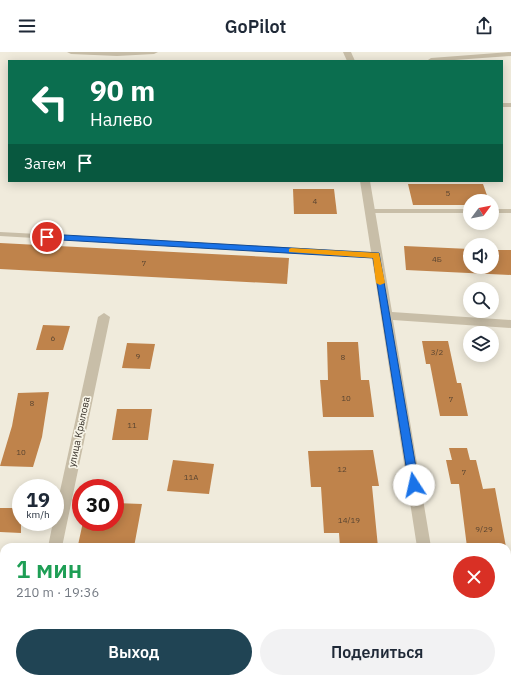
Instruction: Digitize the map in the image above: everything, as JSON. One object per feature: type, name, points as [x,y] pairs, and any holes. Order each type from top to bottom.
[{"type":"street","points":[[71,52],[117,54],[154,52]]},
{"type":"street","points":[[365,182],[423,543]]},
{"type":"street","points":[[386,316],[511,324]]},
{"type":"street","name":"улица Крылова","points":[[56,543],[104,317]]},
{"type":"lane","points":[[430,59],[511,54]]},
{"type":"lane","points":[[370,211],[463,211]]},
{"type":"lane","points":[[499,211],[511,211]]},
{"type":"lane","points":[[0,234],[376,255]]},
{"type":"building","points":[[408,184],[483,184],[487,194],[463,194],[463,205],[413,205]]},
{"type":"building","points":[[293,189],[334,189],[337,214],[294,214]]},
{"type":"building","points":[[0,243],[289,258],[287,284],[0,269]]},
{"type":"building","points":[[404,246],[463,249],[463,273],[406,270]]},
{"type":"building","points":[[499,250],[511,250],[511,275],[490,274],[499,274]]},
{"type":"building","points":[[43,325],[70,326],[63,350],[36,350]]},
{"type":"building","points":[[422,341],[448,341],[457,383],[461,383],[468,416],[440,416],[430,364],[426,364]]},
{"type":"building","points":[[327,342],[358,342],[361,380],[369,380],[374,417],[323,417],[320,380],[328,380]]},
{"type":"building","points":[[127,343],[155,344],[150,369],[122,368]]},
{"type":"building","points":[[49,392],[42,437],[33,467],[0,466],[12,426],[18,393]]},
{"type":"building","points":[[117,409],[152,409],[148,440],[112,440]]},
{"type":"building","points":[[449,448],[467,448],[470,460],[476,460],[483,489],[495,488],[505,543],[466,543],[459,484],[451,484],[446,460],[452,460]]},
{"type":"building","points":[[373,450],[379,486],[372,486],[378,543],[340,543],[339,533],[324,533],[321,487],[311,487],[308,451]]},
{"type":"building","points":[[173,460],[214,464],[209,494],[167,491]]},
{"type":"building","points":[[124,503],[142,504],[135,543],[78,543],[81,531],[124,531]]},
{"type":"building","points":[[0,508],[12,508],[12,531],[21,531],[21,533],[0,532]]},
{"type":"slow traffic","points":[[291,250],[376,255],[380,283]]},
{"type":"route","points":[[47,237],[376,255],[414,485]]}]
